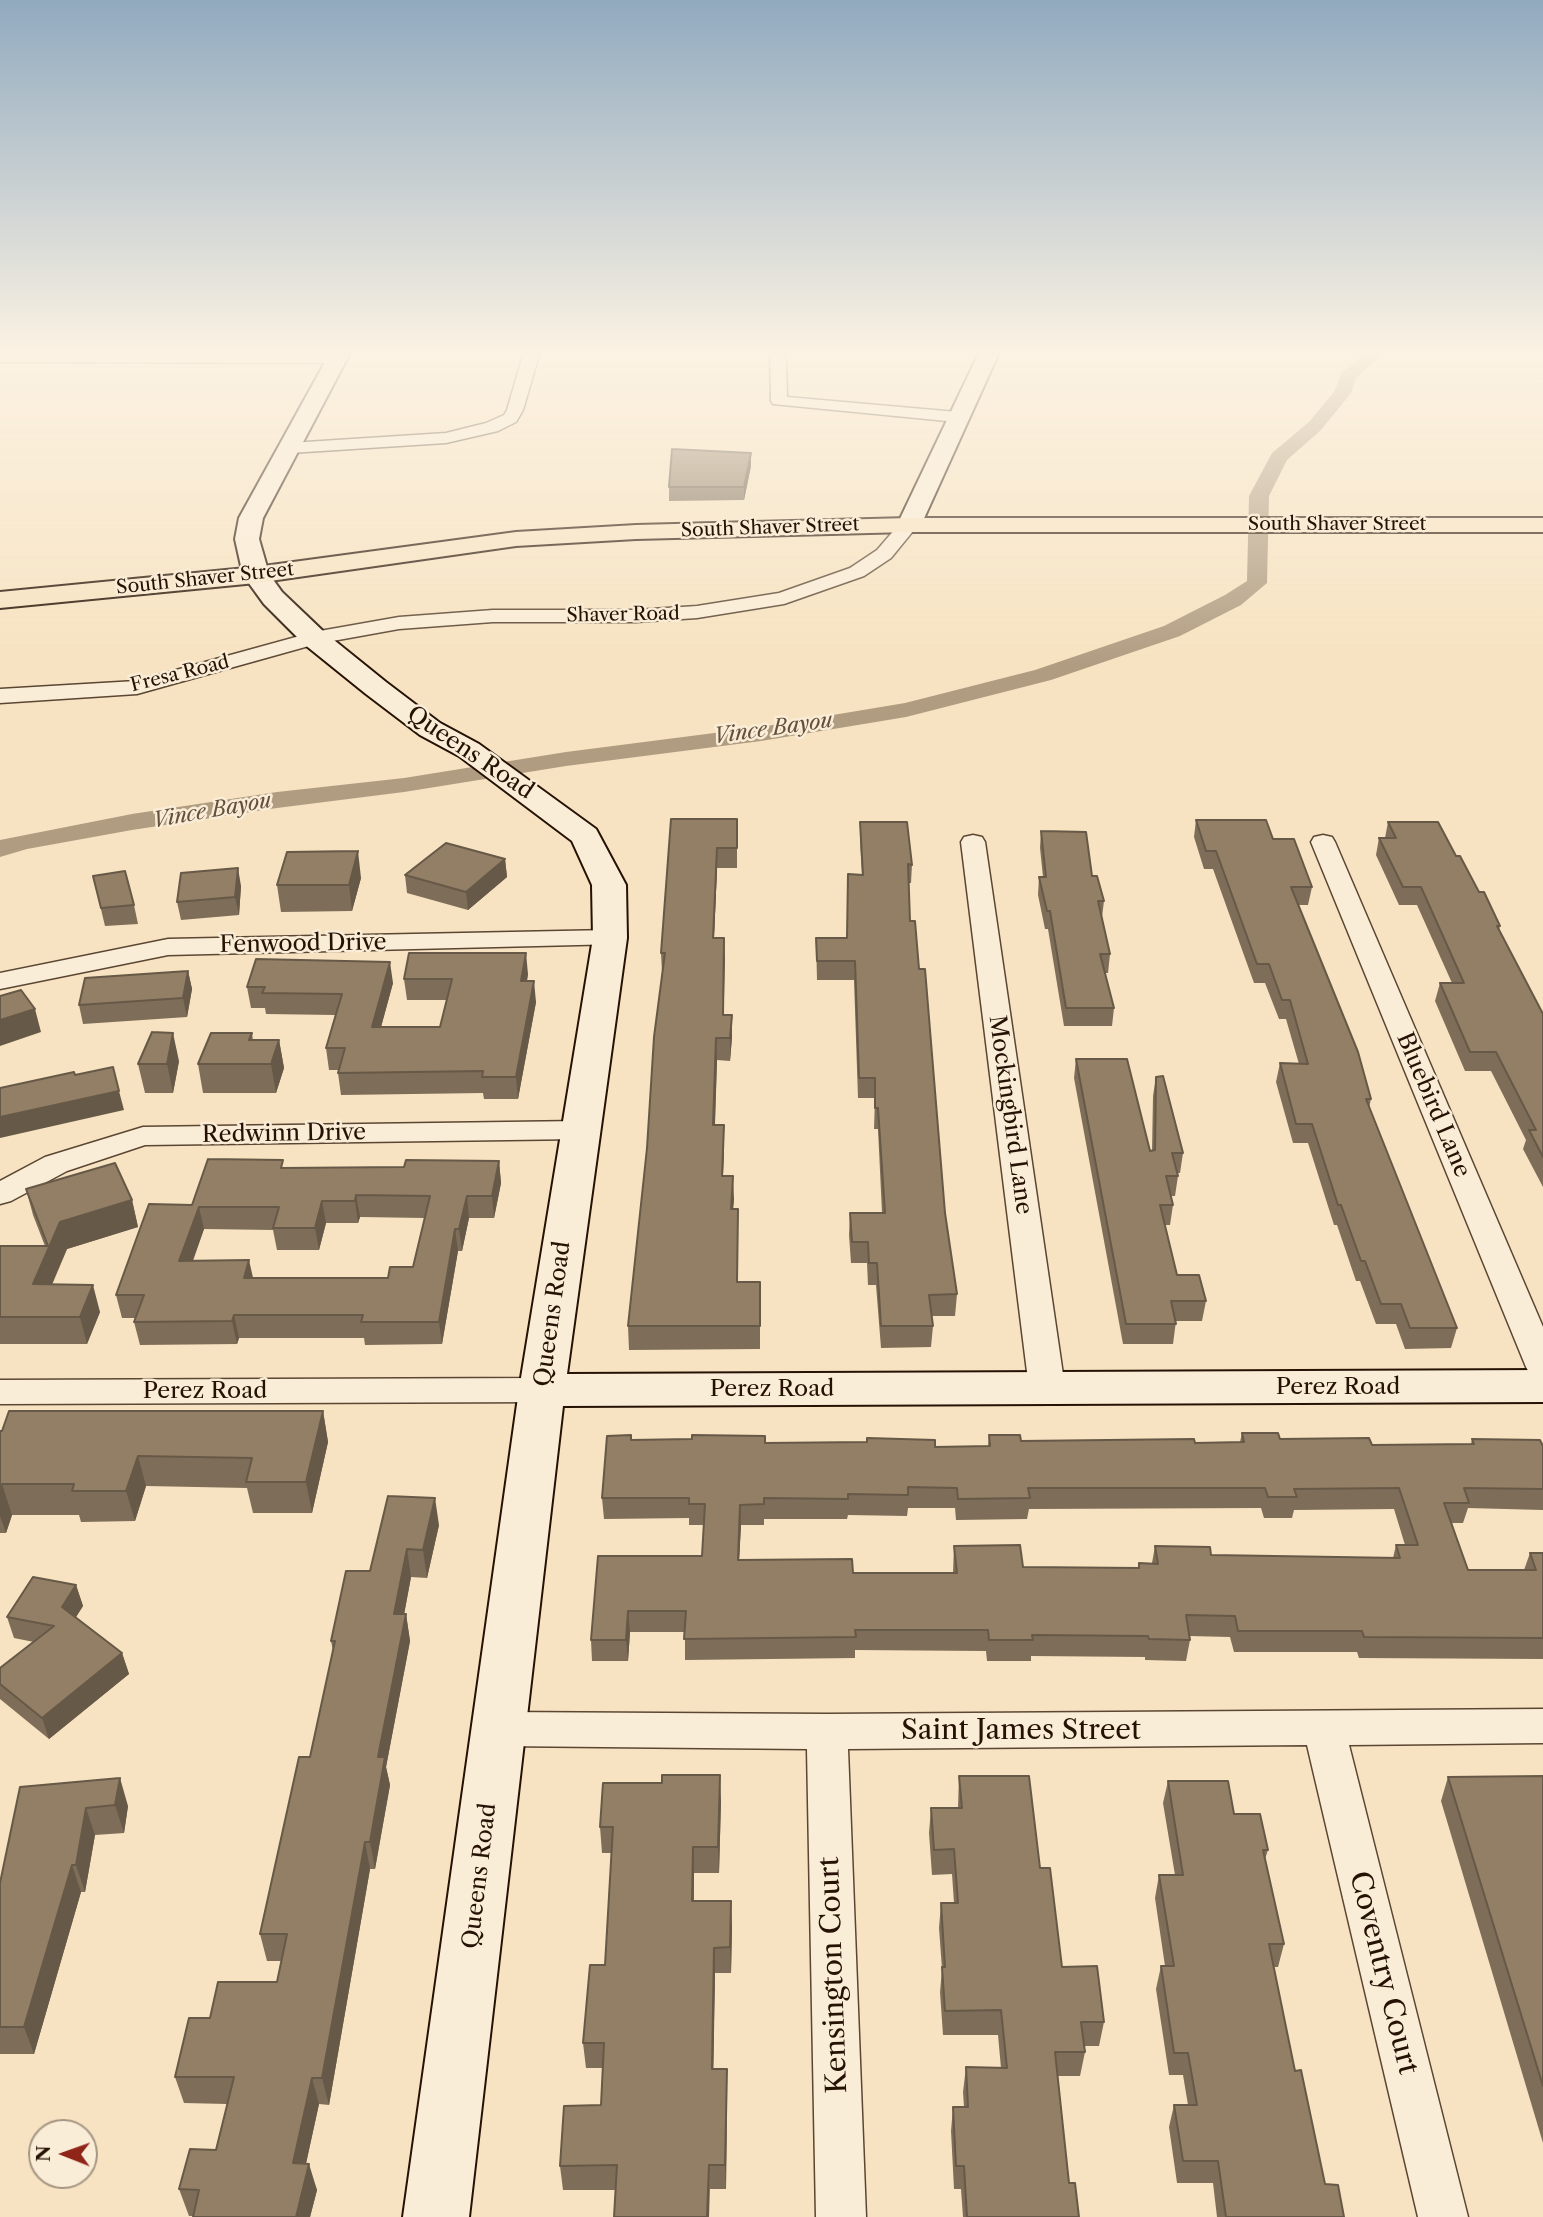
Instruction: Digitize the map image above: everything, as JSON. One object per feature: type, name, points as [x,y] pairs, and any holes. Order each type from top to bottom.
[{"type":"main road","name":"South Shaver Street","points":[[0,600],[256,575],[516,539],[650,532],[909,525],[1543,525]]},
{"type":"street","points":[[256,575],[247,539],[251,518],[284,458]]},
{"type":"street","points":[[909,525],[939,458]]},
{"type":"street","name":"Shaver Road","points":[[314,638],[357,629],[448,618],[636,616],[697,612],[754,604],[784,598],[858,572],[884,554],[909,525]]},
{"type":"street","name":"Queens Road","points":[[256,575],[272,598],[314,638],[430,729],[469,750],[585,836],[608,885],[610,938],[542,1390],[436,2217]]},
{"type":"street","name":"Fresa Road","points":[[0,696],[137,687],[314,638]]},
{"type":"street","name":"Mockingbird Lane","points":[[973,842],[1047,1388]]},
{"type":"street","name":"Bluebird Lane","points":[[1323,842],[1543,1367]]},
{"type":"street","name":"Fenwood Drive","points":[[0,981],[168,947],[610,938]]},
{"type":"street","name":"Redwinn Drive","points":[[0,1194],[56,1164],[143,1136],[580,1130]]},
{"type":"street","name":"Perez Road","points":[[0,1392],[1543,1386]]},
{"type":"street","name":"Saint James Street","points":[[500,1729],[827,1732],[1543,1726]]},
{"type":"street","name":"Coventry Court","points":[[1324,1729],[1443,2217]]},
{"type":"street","name":"Kensington Court","points":[[827,1732],[841,2217]]},
{"type":"building","points":[[671,458],[750,458],[744,487],[669,487]]},
{"type":"building","points":[[671,819],[737,819],[737,848],[717,848],[713,938],[724,938],[723,1015],[732,1015],[730,1038],[716,1038],[713,1125],[724,1125],[722,1176],[733,1176],[731,1209],[738,1209],[737,1282],[760,1282],[760,1326],[628,1326],[647,1148],[654,1037],[665,953],[661,953]]},
{"type":"building","points":[[1196,820],[1266,820],[1273,839],[1294,839],[1312,887],[1291,887],[1358,1052],[1371,1099],[1366,1099],[1457,1328],[1410,1328],[1401,1304],[1381,1304],[1365,1261],[1361,1261],[1341,1205],[1338,1205],[1312,1124],[1296,1124],[1280,1063],[1308,1064],[1290,1000],[1282,1000],[1269,964],[1257,964],[1216,851],[1206,851]]},
{"type":"building","points":[[860,822],[907,822],[912,865],[908,864],[910,921],[915,921],[919,969],[925,969],[945,1213],[957,1294],[929,1295],[933,1326],[881,1326],[877,1263],[869,1263],[868,1242],[852,1242],[850,1213],[885,1213],[878,1108],[875,1108],[875,1078],[859,1078],[855,961],[817,961],[816,938],[847,938],[848,874],[863,875]]},
{"type":"building","points":[[1388,822],[1438,822],[1479,892],[1484,892],[1500,926],[1497,926],[1543,1014],[1543,1157],[1529,1130],[1536,1130],[1496,1052],[1470,1052],[1440,983],[1464,983],[1421,887],[1403,887],[1379,838],[1396,838]]},
{"type":"building","points":[[1041,831],[1086,832],[1092,876],[1097,876],[1104,901],[1098,901],[1110,954],[1100,954],[1114,1008],[1066,1008],[1050,911],[1047,911],[1039,877],[1046,877]]},
{"type":"building","points":[[446,843],[505,859],[466,892],[405,875]]},
{"type":"building","points":[[358,851],[349,885],[277,885],[287,852]]},
{"type":"building","points":[[238,868],[235,897],[177,902],[181,873]]},
{"type":"building","points":[[125,871],[134,905],[101,908],[93,876]]},
{"type":"building","points":[[409,953],[526,953],[521,981],[534,981],[516,1077],[482,1077],[483,1071],[338,1073],[345,1048],[326,1048],[342,994],[262,993],[265,987],[247,987],[256,959],[390,962],[372,1027],[440,1027],[452,979],[404,979]]},
{"type":"building","points":[[188,971],[183,998],[79,1005],[85,978]]},
{"type":"building","points":[[21,990],[35,1009],[0,1020],[0,996]]},
{"type":"building","points":[[152,1032],[173,1033],[167,1064],[138,1064]]},
{"type":"building","points":[[211,1033],[252,1033],[249,1040],[279,1040],[271,1064],[198,1064]]},
{"type":"building","points":[[1076,1059],[1127,1059],[1150,1151],[1155,1150],[1156,1077],[1163,1076],[1183,1153],[1172,1153],[1178,1176],[1166,1176],[1173,1205],[1160,1205],[1177,1275],[1199,1275],[1206,1301],[1171,1301],[1176,1324],[1126,1324]]},
{"type":"building","points":[[113,1067],[119,1091],[0,1117],[0,1088],[74,1072],[75,1075]]},
{"type":"building","points":[[208,1159],[283,1160],[281,1168],[404,1167],[406,1160],[499,1161],[492,1196],[467,1196],[459,1229],[455,1229],[439,1322],[361,1322],[363,1315],[234,1315],[232,1321],[134,1322],[144,1295],[116,1295],[149,1204],[192,1205]],"holes":[[[356,1195],[430,1196],[413,1267],[390,1267],[388,1278],[244,1278],[249,1260],[179,1261],[199,1207],[279,1207],[273,1228],[315,1228],[322,1201],[355,1201]]]},
{"type":"building","points":[[115,1163],[132,1200],[60,1222],[33,1284],[93,1285],[80,1317],[0,1317],[0,1246],[48,1246],[26,1189]]},
{"type":"building","points":[[9,1411],[323,1411],[306,1482],[246,1482],[252,1458],[138,1456],[126,1491],[72,1491],[74,1484],[2,1484],[0,1491],[0,1431]]},
{"type":"building","points":[[1242,1433],[1278,1433],[1280,1439],[1369,1438],[1372,1445],[1474,1444],[1472,1439],[1540,1440],[1543,1446],[1543,1489],[1464,1488],[1469,1503],[1444,1503],[1468,1570],[1536,1570],[1530,1553],[1543,1553],[1543,1638],[1364,1637],[1362,1631],[1238,1631],[1235,1616],[1186,1615],[1190,1640],[1149,1639],[1148,1636],[1032,1635],[1033,1640],[989,1640],[988,1630],[855,1630],[856,1637],[684,1639],[686,1611],[628,1611],[626,1640],[591,1640],[598,1556],[702,1556],[705,1504],[689,1504],[689,1498],[602,1498],[607,1436],[631,1435],[631,1440],[692,1439],[692,1435],[765,1436],[765,1443],[867,1442],[867,1438],[935,1440],[935,1447],[990,1446],[989,1435],[1020,1435],[1021,1441],[1194,1439],[1195,1443],[1244,1442]],"holes":[[[908,1487],[957,1488],[958,1499],[1030,1498],[1028,1488],[1265,1488],[1268,1497],[1297,1497],[1294,1489],[1399,1488],[1418,1545],[1396,1545],[1400,1558],[1211,1555],[1210,1547],[1155,1546],[1158,1564],[1139,1563],[1139,1568],[1023,1567],[1020,1545],[954,1546],[957,1573],[853,1573],[852,1559],[738,1560],[740,1505],[764,1504],[764,1498],[848,1499],[848,1494],[908,1495]]]},
{"type":"building","points":[[388,1496],[435,1498],[423,1550],[407,1549],[394,1614],[406,1614],[378,1757],[385,1757],[370,1842],[365,1842],[322,2078],[312,2078],[293,2163],[309,2164],[296,2217],[193,2217],[199,2190],[179,2189],[190,2149],[216,2150],[234,2077],[175,2077],[189,2018],[210,2018],[218,1982],[277,1982],[287,1934],[260,1934],[299,1757],[310,1757],[335,1641],[331,1641],[346,1571],[370,1571]]},
{"type":"building","points":[[33,1577],[76,1585],[62,1607],[122,1653],[42,1718],[0,1684],[0,1668],[54,1626],[7,1617]]},
{"type":"building","points":[[662,1775],[720,1775],[718,1847],[693,1847],[692,1901],[731,1901],[730,1947],[714,1948],[712,2069],[727,2069],[725,2165],[709,2165],[707,2217],[614,2217],[617,2165],[560,2166],[564,2106],[601,2105],[604,2043],[583,2043],[590,1965],[605,1965],[613,1827],[600,1827],[603,1783],[662,1783]]},
{"type":"building","points":[[959,1776],[1029,1776],[1040,1868],[1050,1868],[1062,1967],[1097,1966],[1104,2022],[1081,2022],[1085,2052],[1055,2052],[1069,2183],[1075,2183],[1079,2217],[967,2217],[964,2166],[956,2166],[953,2107],[968,2107],[966,2067],[1007,2068],[1001,2010],[945,2011],[941,1903],[958,1903],[954,1849],[934,1850],[931,1808],[962,1808]]},
{"type":"building","points":[[1543,1776],[1543,2086],[1448,1777]]},
{"type":"building","points":[[120,1778],[115,1805],[86,1808],[76,1865],[72,1865],[24,2027],[0,2027],[0,1883],[20,1787]]},
{"type":"building","points":[[1168,1781],[1228,1781],[1234,1814],[1260,1814],[1268,1850],[1263,1850],[1284,1944],[1269,1944],[1295,2071],[1301,2070],[1325,2184],[1338,2185],[1344,2217],[1226,2217],[1218,2161],[1183,2161],[1174,2105],[1197,2105],[1188,2053],[1174,2053],[1161,1966],[1174,1966],[1159,1875],[1183,1875]]},
{"type":"waterway","name":"Vince Bayou","points":[[0,849],[22,842],[132,822],[277,800],[404,785],[566,759],[761,734],[906,710],[1043,675],[1172,631],[1233,600],[1257,583],[1259,496],[1278,458]]}]
